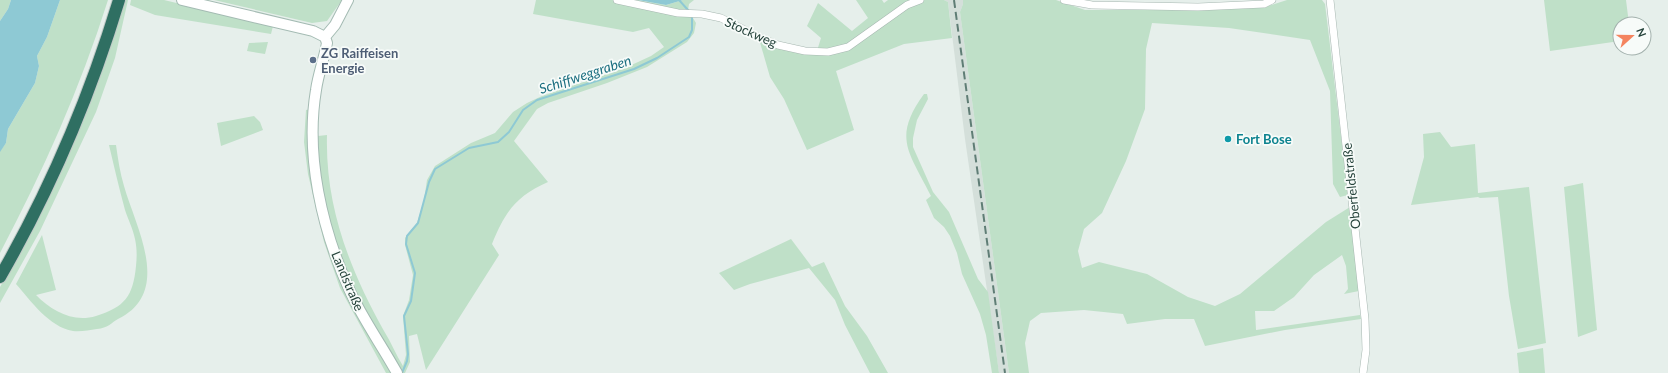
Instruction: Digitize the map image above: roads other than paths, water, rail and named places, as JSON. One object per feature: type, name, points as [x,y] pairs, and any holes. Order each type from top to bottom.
[{"type":"highway","points":[[0,263],[66,130],[99,44],[112,0]]},
{"type":"highway","points":[[0,277],[43,194],[72,131],[106,44],[119,0]]},
{"type":"street","points":[[182,0],[313,31],[325,37],[335,25],[348,0]]},
{"type":"street","name":"Stockweg","points":[[617,0],[678,13],[702,14],[720,18],[778,45],[805,51],[828,52],[848,47],[907,5],[920,0]]},
{"type":"street","points":[[1064,0],[1092,5],[1198,7],[1264,4],[1272,0]]},
{"type":"street","name":"Oberfeldstraße","points":[[1330,0],[1365,319],[1366,350],[1363,373]]},
{"type":"street","name":"Landstraße","points":[[325,37],[327,43],[316,90],[313,135],[317,183],[332,243],[349,288],[397,373]]},
{"type":"water","points":[[11,0],[60,0],[47,37],[37,56],[39,66],[35,83],[8,129],[6,143],[0,152],[0,21],[8,9]]},
{"type":"water","points":[[638,0],[683,0],[666,5]]},
{"type":"waterway","points":[[679,0],[688,10]]},
{"type":"waterway","name":"Schiffweggraben","points":[[402,373],[408,354],[404,316],[411,301],[415,273],[406,244],[407,236],[418,223],[429,182],[435,169],[469,148],[498,142],[509,132],[523,110],[537,100],[634,69],[657,58],[689,37],[692,30],[692,18]]},
{"type":"railway","points":[[954,0],[1005,373]]},
{"type":"place","name":"ZG Raiffeisen Energie","points":[[313,60]]},
{"type":"place","name":"Fort Bose","points":[[1228,139]]}]
